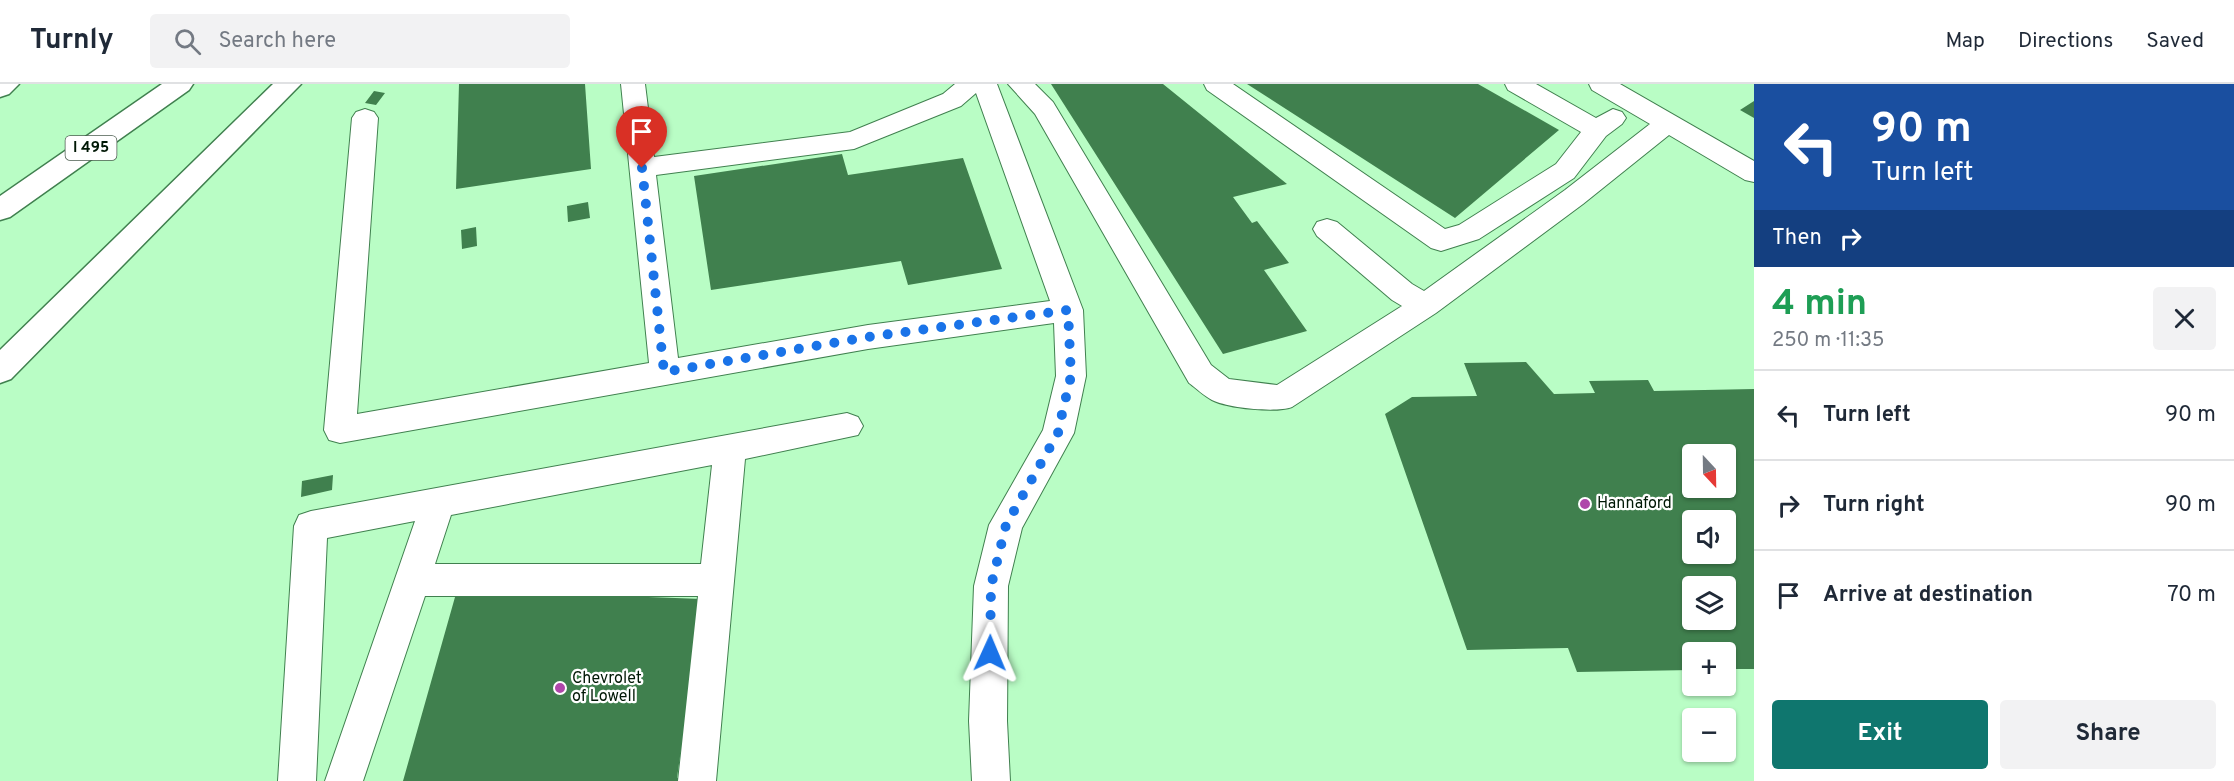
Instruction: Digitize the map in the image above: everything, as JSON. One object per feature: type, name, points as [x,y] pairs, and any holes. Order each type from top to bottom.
[{"type":"highway","points":[[0,88],[6,84]]},
{"type":"highway","name":"I 495","points":[[0,210],[180,84]]},
{"type":"highway","points":[[0,370],[288,84]]},
{"type":"street","points":[[633,84],[664,372]]},
{"type":"street","points":[[642,168],[854,140],[952,100],[971,84]]},
{"type":"street","points":[[985,84],[1068,310],[1071,376],[1058,433],[1006,525],[991,586],[988,720],[991,781]]},
{"type":"street","points":[[1020,84],[1044,108],[1200,374],[1222,391],[1281,398],[1426,304],[1574,197],[1668,123]]},
{"type":"street","points":[[1216,84],[1441,241],[1469,232],[1565,171],[1597,130],[1633,103]]},
{"type":"street","points":[[1517,84],[1597,130]]},
{"type":"street","points":[[1601,84],[1754,173]]},
{"type":"street","points":[[365,118],[340,430],[868,337],[1068,310]]},
{"type":"street","points":[[1327,229],[1402,292],[1426,304]]},
{"type":"street","points":[[297,781],[311,526],[847,426]]},
{"type":"street","points":[[697,781],[729,448]]},
{"type":"street","points":[[344,781],[438,502]]},
{"type":"street","points":[[413,580],[717,580]]},
{"type":"building","points":[[459,84],[585,84],[591,169],[456,189]]},
{"type":"building","points":[[1051,84],[1163,84],[1287,184],[1233,197],[1252,223],[1257,221],[1289,263],[1264,270],[1307,331],[1223,354]]},
{"type":"building","points":[[1247,84],[1478,84],[1559,130],[1455,218]]},
{"type":"building","points":[[374,91],[385,93],[376,105],[365,103]]},
{"type":"building","points":[[1754,101],[1754,118],[1740,110]]},
{"type":"building","points":[[842,154],[848,175],[963,158],[1002,269],[908,285],[901,261],[711,290],[694,176]]},
{"type":"building","points":[[588,202],[590,218],[568,222],[567,206]]},
{"type":"building","points":[[476,227],[477,246],[462,249],[461,230]]},
{"type":"building","name":"Hannaford","points":[[1526,362],[1554,394],[1595,393],[1589,381],[1648,380],[1654,391],[1754,389],[1754,669],[1736,669],[1736,642],[1682,642],[1682,670],[1577,672],[1568,648],[1467,650],[1385,414],[1412,397],[1477,396],[1464,363]]},
{"type":"building","points":[[333,475],[332,490],[301,497],[302,481]]},
{"type":"building","name":"Chevrolet of Lowell","points":[[457,590],[702,599],[677,778],[683,778],[683,781],[403,781]]},
{"type":"place","name":"Hannaford","points":[[1585,504]]},
{"type":"place","name":"Chevrolet of Lowell","points":[[560,688]]},
{"type":"route","points":[[642,168],[664,372],[868,337],[1068,310],[1071,376],[1058,433],[1006,525],[991,586],[990,653]]}]
